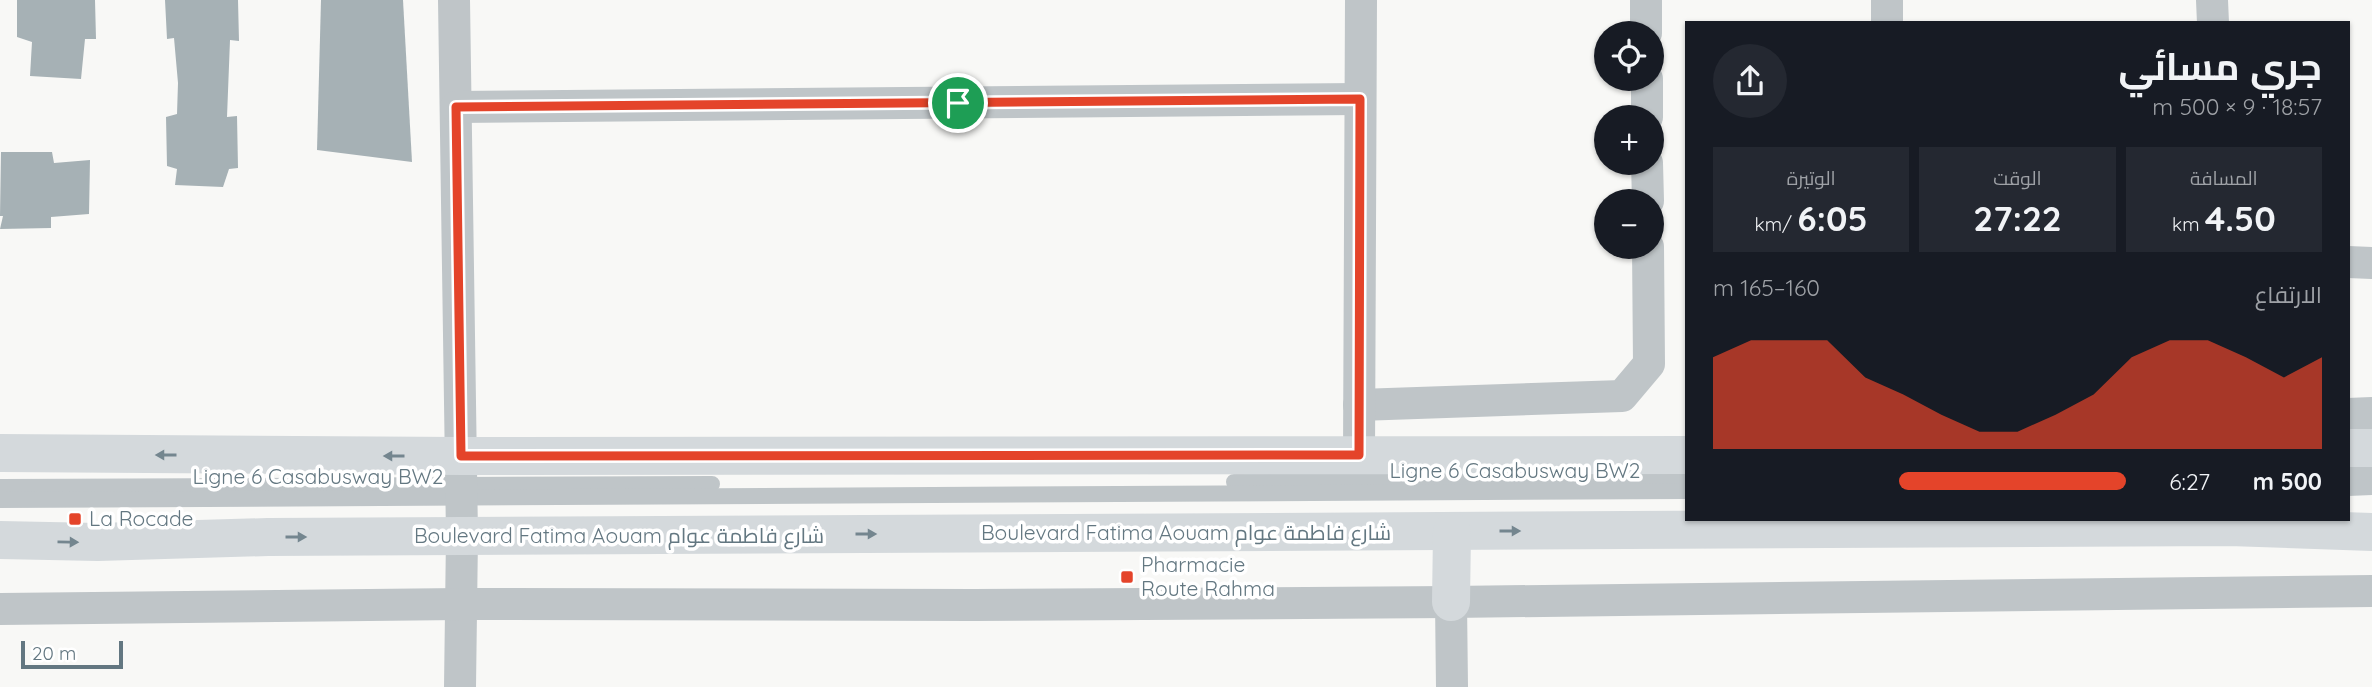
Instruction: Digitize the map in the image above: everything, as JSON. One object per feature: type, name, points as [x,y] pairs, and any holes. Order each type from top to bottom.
[{"type":"main road","points":[[2350,448],[2372,448]]},
{"type":"main road","points":[[0,453],[461,479],[1359,455],[1685,456]]},
{"type":"main road","name":"Boulevard Fatima Aouam شارع فاطمة عوام","points":[[0,540],[98,542],[268,537],[2216,527],[2372,531]]},
{"type":"main road","points":[[1451,602],[1452,532]]},
{"type":"street","points":[[454,0],[462,536],[460,687]]},
{"type":"street","points":[[1359,455],[1361,0]]},
{"type":"street","points":[[1646,0],[1646,21]]},
{"type":"street","points":[[1887,0],[1887,21]]},
{"type":"street","points":[[2212,0],[2213,21]]},
{"type":"street","points":[[456,107],[1360,99]]},
{"type":"street","points":[[1359,405],[1622,396],[1650,364],[1648,259]]},
{"type":"street","points":[[2350,262],[2372,263]]},
{"type":"street","points":[[2350,414],[2372,413]]},
{"type":"street","points":[[0,609],[460,604],[974,606],[2372,591]]},
{"type":"street","points":[[1451,602],[1452,687]]},
{"type":"lane","points":[[2350,475],[2372,475]]},
{"type":"lane","name":"Ligne 6 Casabusway BW2","points":[[0,486],[461,479],[1685,480]]},
{"type":"lane","name":"Ligne 6 Casabusway BW2","points":[[0,500],[461,479],[1685,491]]},
{"type":"lane","points":[[2350,488],[2372,487]]},
{"type":"building","points":[[17,0],[95,0],[96,39],[85,39],[81,79],[30,76],[32,42],[17,37]]},
{"type":"building","points":[[165,0],[238,0],[239,41],[230,40],[227,117],[237,116],[238,168],[229,169],[223,187],[175,185],[177,169],[167,166],[166,117],[177,114],[178,83],[174,38],[167,39]]},
{"type":"building","points":[[321,0],[403,0],[412,162],[317,150]]},
{"type":"building","points":[[1,152],[52,152],[54,163],[90,160],[89,214],[51,217],[51,228],[0,229],[3,216],[0,216]]},
{"type":"place","name":"La Rocade","points":[[75,519]]},
{"type":"place","name":"Pharmacie Route Rahma","points":[[1127,577]]},
{"type":"route","points":[[1360,99],[1359,455],[461,456],[456,107],[958,103],[1360,99]]}]
